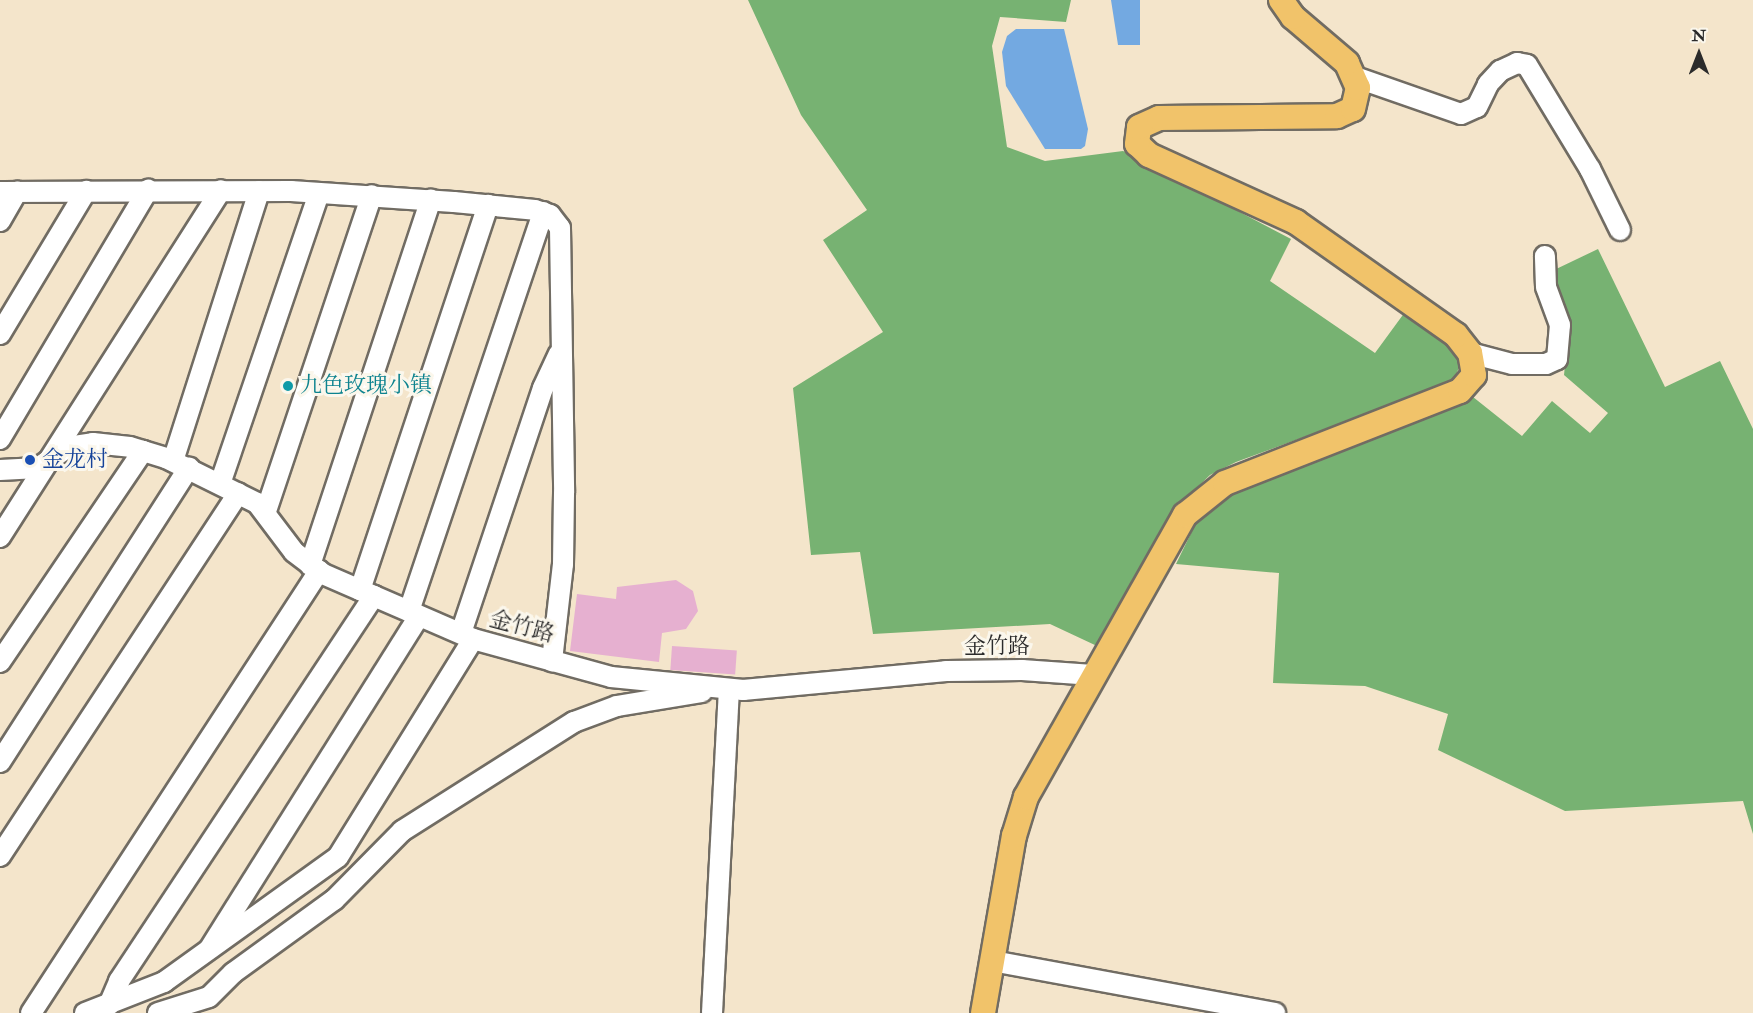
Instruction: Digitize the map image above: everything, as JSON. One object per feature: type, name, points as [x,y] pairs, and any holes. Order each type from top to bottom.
[{"type":"main road","points":[[983,1013],[1019,816],[1036,776],[1193,506],[1225,483],[1460,391],[1474,375],[1470,353],[1456,335],[1296,222],[1149,155],[1137,144],[1139,127],[1159,117],[1343,115],[1356,105],[1355,77],[1347,63],[1293,17],[1281,0]]},
{"type":"street","points":[[1355,77],[1461,114],[1477,107],[1488,84],[1500,71],[1516,63],[1527,65],[1590,169],[1620,230]]},
{"type":"street","points":[[0,439],[148,190]]},
{"type":"street","points":[[0,537],[221,190]]},
{"type":"street","points":[[0,221],[9,192],[221,190],[319,193],[431,200],[543,212],[560,228],[564,528],[552,661]]},
{"type":"street","points":[[0,334],[86,191]]},
{"type":"street","points":[[0,762],[181,464],[259,191]]},
{"type":"street","points":[[0,856],[229,489],[319,193]]},
{"type":"street","points":[[266,512],[372,195]]},
{"type":"street","points":[[31,1013],[314,568],[431,200]]},
{"type":"street","points":[[109,1005],[119,981],[367,593],[488,205]]},
{"type":"street","points":[[209,950],[211,941],[414,613],[543,212]]},
{"type":"street","points":[[1470,353],[1512,364],[1546,364],[1557,359],[1560,325],[1546,287],[1545,256]]},
{"type":"street","points":[[85,1013],[164,982],[338,857],[467,636],[543,388],[562,349]]},
{"type":"street","name":"金竹路","points":[[0,470],[26,471],[48,462],[68,447],[80,444],[105,443],[142,450],[181,464],[229,489],[266,512],[294,552],[314,568],[467,636],[611,677],[724,688],[976,670],[1093,675]]},
{"type":"street","points":[[0,662],[142,450]]},
{"type":"street","points":[[158,1013],[209,997],[233,973],[334,900],[402,831],[574,722],[616,706],[684,698],[724,688],[712,1013]]},
{"type":"street","points":[[992,961],[1275,1013]]},
{"type":"green space","points":[[748,0],[1071,0],[1066,22],[1000,17],[992,46],[1007,147],[1045,161],[1123,151],[1291,239],[1270,281],[1375,353],[1405,312],[1463,358],[1453,382],[1236,462],[1210,475],[1182,502],[1097,646],[1050,624],[873,634],[860,552],[811,555],[793,388],[883,332],[823,240],[867,210],[801,115]]},
{"type":"green space","points":[[1598,249],[1665,387],[1720,361],[1753,429],[1753,834],[1743,801],[1565,811],[1438,750],[1448,714],[1365,686],[1273,683],[1279,573],[1176,564],[1196,523],[1211,505],[1267,474],[1468,393],[1522,436],[1552,401],[1590,433],[1608,413],[1564,375],[1568,335],[1552,271]]},
{"type":"water","points":[[1111,0],[1140,0],[1140,45],[1118,45]]},
{"type":"water","points":[[1016,29],[1064,29],[1088,129],[1085,146],[1081,149],[1045,149],[1006,86],[1002,52],[1007,36]]},
{"type":"building","points":[[676,580],[693,591],[698,611],[686,629],[662,633],[659,662],[570,651],[577,594],[616,599],[617,587]]},
{"type":"building","points":[[672,646],[737,651],[735,674],[670,670]]},
{"type":"place","name":"九色玫瑰小镇","points":[[288,386]]},
{"type":"place","name":"金龙村","points":[[30,460]]}]
